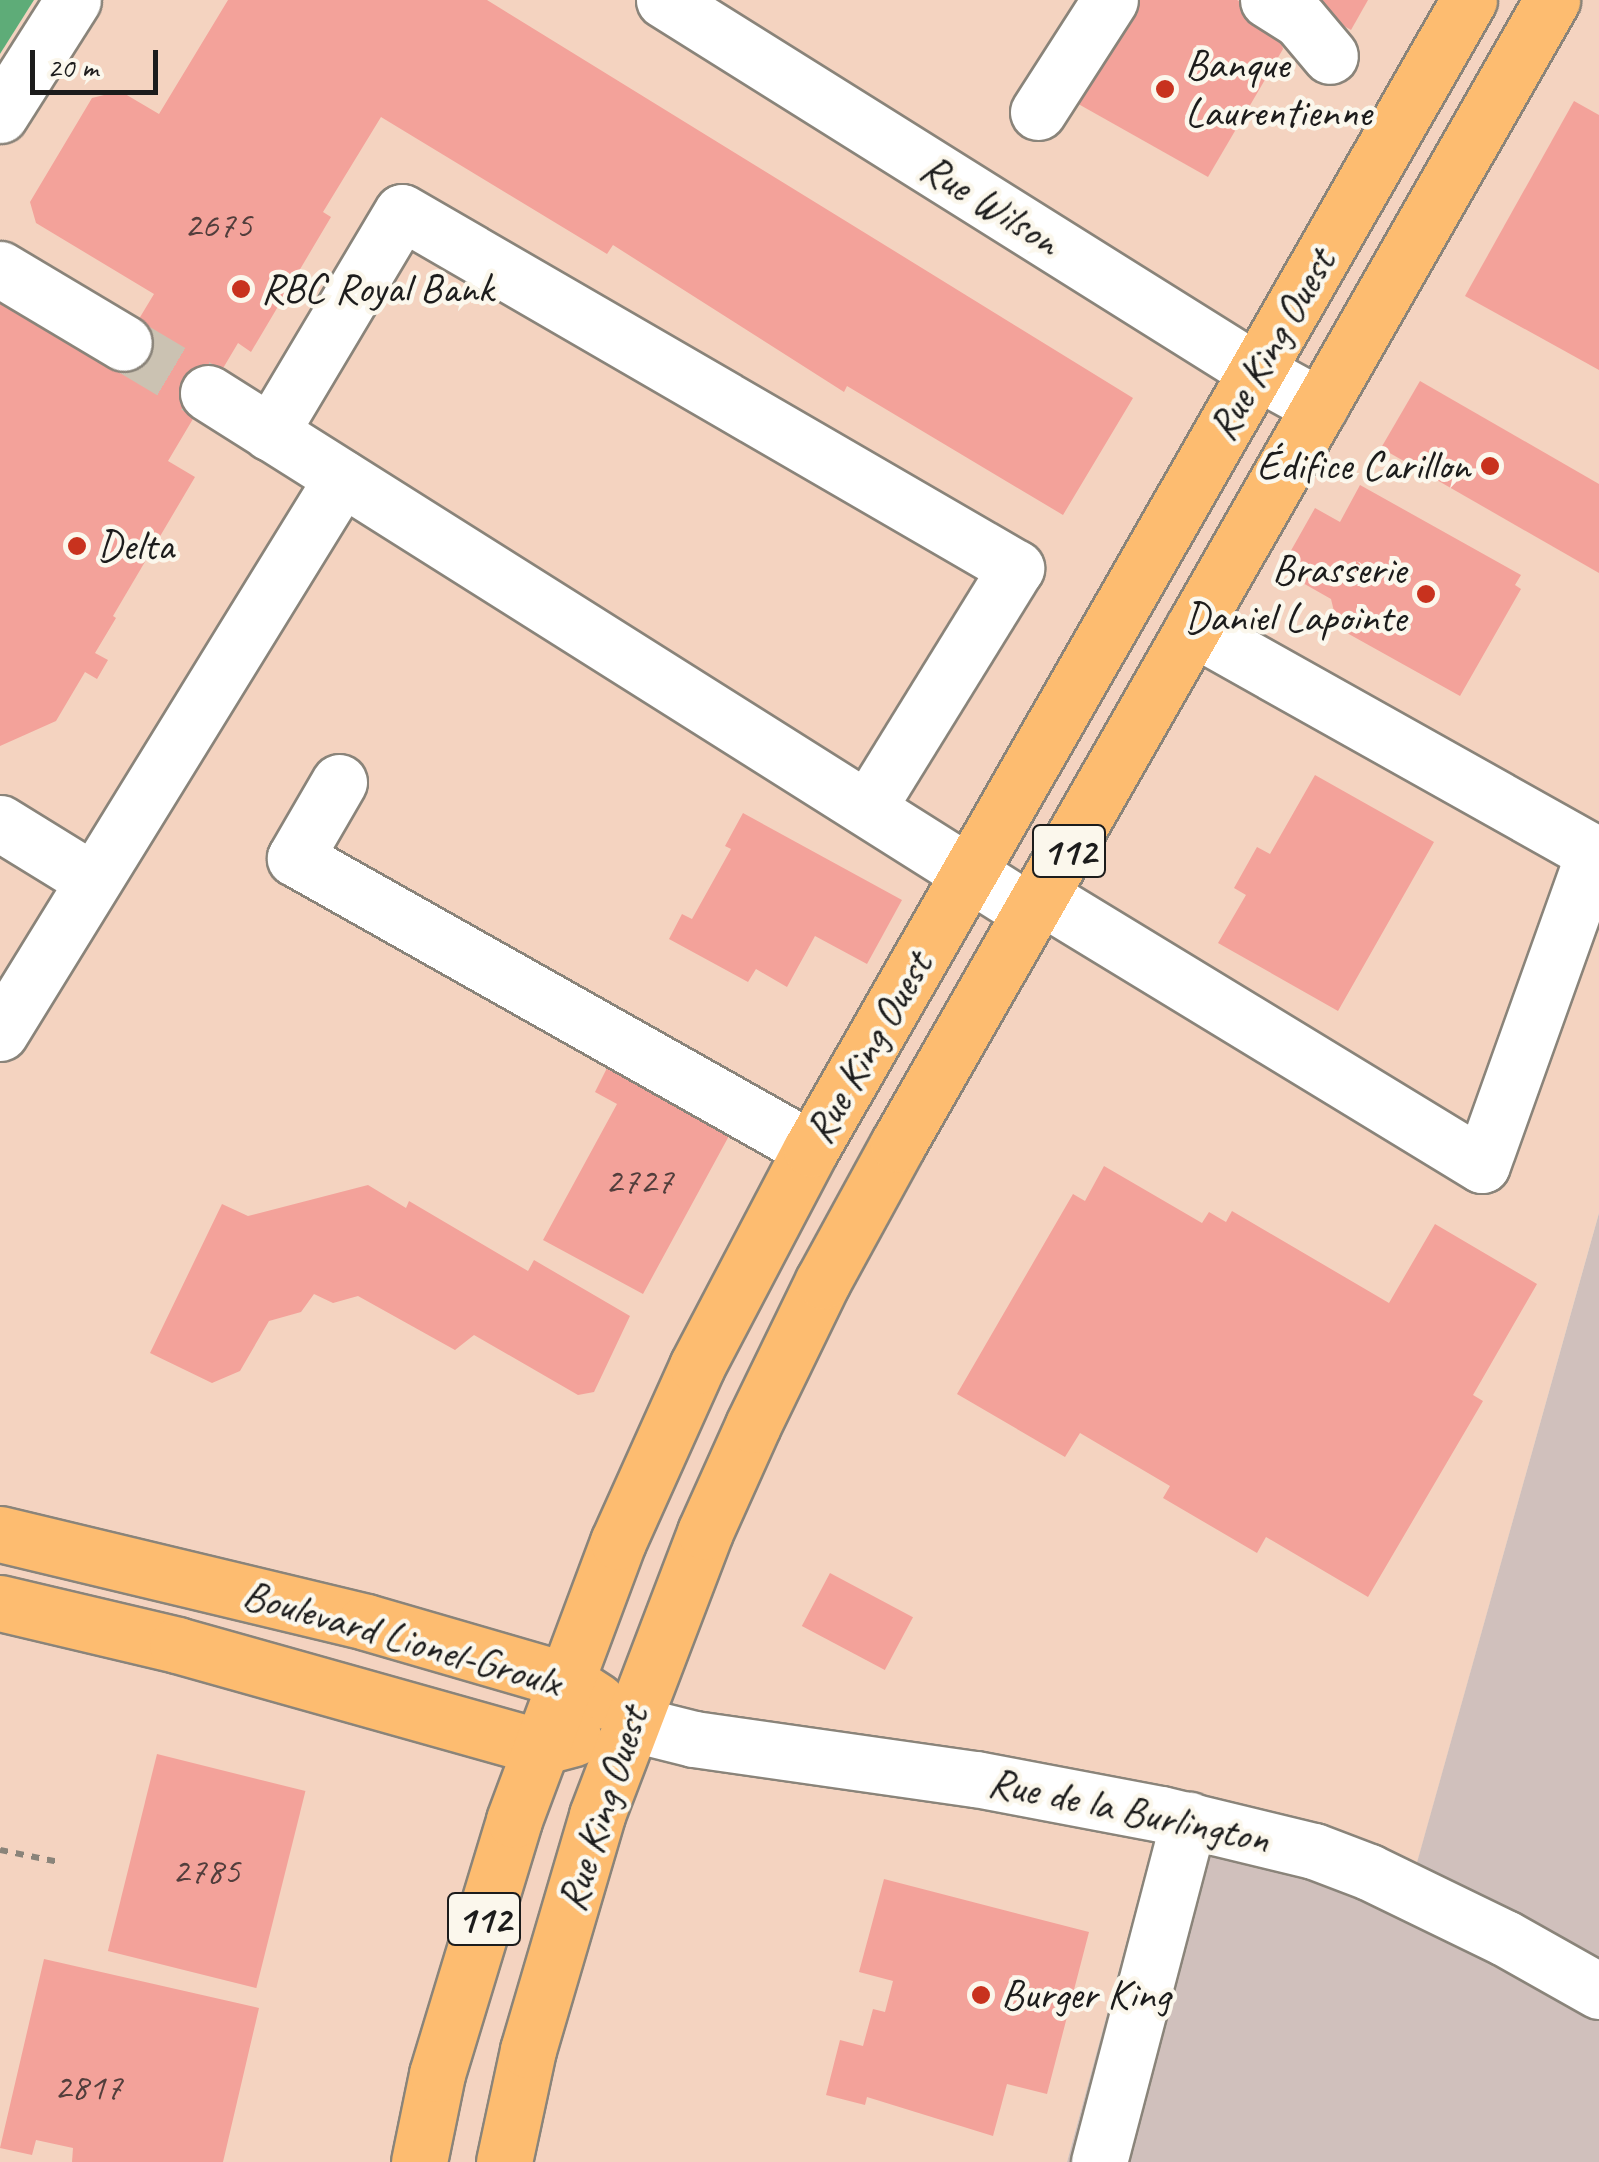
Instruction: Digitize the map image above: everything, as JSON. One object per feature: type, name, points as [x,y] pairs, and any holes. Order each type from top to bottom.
[{"type":"main road","name":"Rue King Ouest","points":[[419,2162],[454,2015],[541,1746],[618,1542],[696,1366],[811,1149],[1469,0]]},
{"type":"main road","name":"Rue King Ouest","points":[[504,2162],[528,2050],[597,1815],[630,1723],[704,1532],[823,1281],[1552,0]]},
{"type":"main road","name":"Boulevard Lionel-Groulx","points":[[0,1534],[366,1622],[565,1680],[630,1723]]},
{"type":"main road","name":"Boulevard Lionel-Groulx","points":[[0,1603],[177,1645],[541,1746],[630,1723]]},
{"type":"street","points":[[0,115],[73,0]]},
{"type":"street","name":"Rue Wilson","points":[[664,0],[1256,371],[1320,406]]},
{"type":"street","points":[[1038,112],[1110,0]]},
{"type":"street","points":[[1268,0],[1299,19],[1330,56]]},
{"type":"street","points":[[270,432],[402,212],[1016,568],[868,808]]},
{"type":"street","points":[[0,269],[124,343]]},
{"type":"street","points":[[208,392],[969,874],[1037,905],[1482,1165],[1594,853],[1193,628]]},
{"type":"street","points":[[0,1033],[91,879],[342,478]]},
{"type":"street","points":[[340,782],[296,858],[811,1149]]},
{"type":"street","points":[[0,823],[91,879]]},
{"type":"street","name":"Rue de la Burlington","points":[[630,1723],[694,1739],[976,1778],[1190,1820],[1314,1851],[1369,1872],[1505,1938],[1599,1991]]},
{"type":"street","points":[[1099,2162],[1190,1820]]},
{"type":"path","points":[[0,1850],[59,1862]]},
{"type":"shaded area","points":[[34,0],[1599,0],[1599,1213],[1409,1892],[1161,1814],[1067,2162],[0,2162],[0,54]]},
{"type":"shaded area","points":[[1599,1213],[1599,2162],[1067,2162],[1161,1814],[1409,1891]]},
{"type":"green space","points":[[0,0],[34,0],[0,54]]},
{"type":"building","points":[[228,0],[487,0],[1133,398],[1063,515],[847,386],[844,392],[613,245],[607,254],[381,117],[323,212],[331,217],[251,352],[238,343],[168,461],[195,477],[95,653],[108,660],[97,679],[85,672],[56,721],[0,746],[0,282],[119,352],[154,294],[36,223],[30,202],[92,98],[120,91],[159,114]]},
{"type":"building","name":"Banque Laurentienne","points":[[1117,0],[1237,0],[1277,22],[1283,49],[1208,177],[1073,101]]},
{"type":"building","points":[[1298,0],[1368,0],[1351,30]]},
{"type":"building","points":[[1574,101],[1599,115],[1599,370],[1465,296]]},
{"type":"building","name":"Édifice Carillon","points":[[1420,381],[1599,484],[1599,573],[1381,448]]},
{"type":"building","name":"Brasserie Daniel Lapointe","points":[[1360,485],[1521,575],[1515,585],[1521,589],[1460,696],[1338,628],[1331,599],[1280,570],[1315,508],[1340,522]]},
{"type":"building","points":[[1315,775],[1434,842],[1338,1011],[1218,943],[1246,895],[1234,888],[1257,847],[1270,854]]},
{"type":"building","points":[[743,813],[902,900],[867,964],[815,936],[787,987],[756,969],[748,982],[669,939],[682,914],[692,919],[731,849],[725,846]]},
{"type":"building","points":[[613,1056],[736,1123],[643,1294],[543,1240],[617,1104],[595,1092]]},
{"type":"building","points":[[1104,1166],[1202,1223],[1209,1212],[1226,1222],[1232,1211],[1389,1303],[1435,1224],[1537,1284],[1473,1395],[1483,1401],[1368,1597],[1266,1537],[1257,1553],[1163,1498],[1170,1486],[1080,1433],[1065,1457],[957,1394],[1073,1194],[1085,1201]]},
{"type":"building","points":[[368,1185],[406,1208],[409,1201],[528,1271],[534,1260],[630,1316],[594,1392],[578,1395],[474,1335],[455,1350],[358,1296],[333,1303],[314,1294],[301,1312],[269,1321],[240,1371],[212,1383],[150,1353],[222,1204],[248,1216]]},
{"type":"building","points":[[830,1573],[913,1617],[885,1670],[802,1626]]},
{"type":"building","points":[[157,1754],[305,1791],[256,1988],[108,1951]]},
{"type":"building","name":"Burger King","points":[[884,1879],[1089,1932],[1047,2094],[1007,2084],[993,2136],[867,2097],[865,2105],[826,2095],[840,2040],[863,2046],[873,2009],[885,2012],[893,1981],[859,1972]]},
{"type":"building","points":[[44,1959],[259,2008],[223,2162],[72,2162],[73,2148],[36,2140],[32,2155],[0,2148]]},
{"type":"tunnel","points":[[124,343],[208,393]]},
{"type":"place","name":"Banque Laurentienne","points":[[1165,89]]},
{"type":"place","name":"RBC Royal Bank","points":[[241,289]]},
{"type":"place","name":"Édifice Carillon","points":[[1490,466]]},
{"type":"place","name":"Delta","points":[[77,546]]},
{"type":"place","name":"Brasserie Daniel Lapointe","points":[[1426,594]]},
{"type":"place","name":"Burger King","points":[[981,1995]]}]
